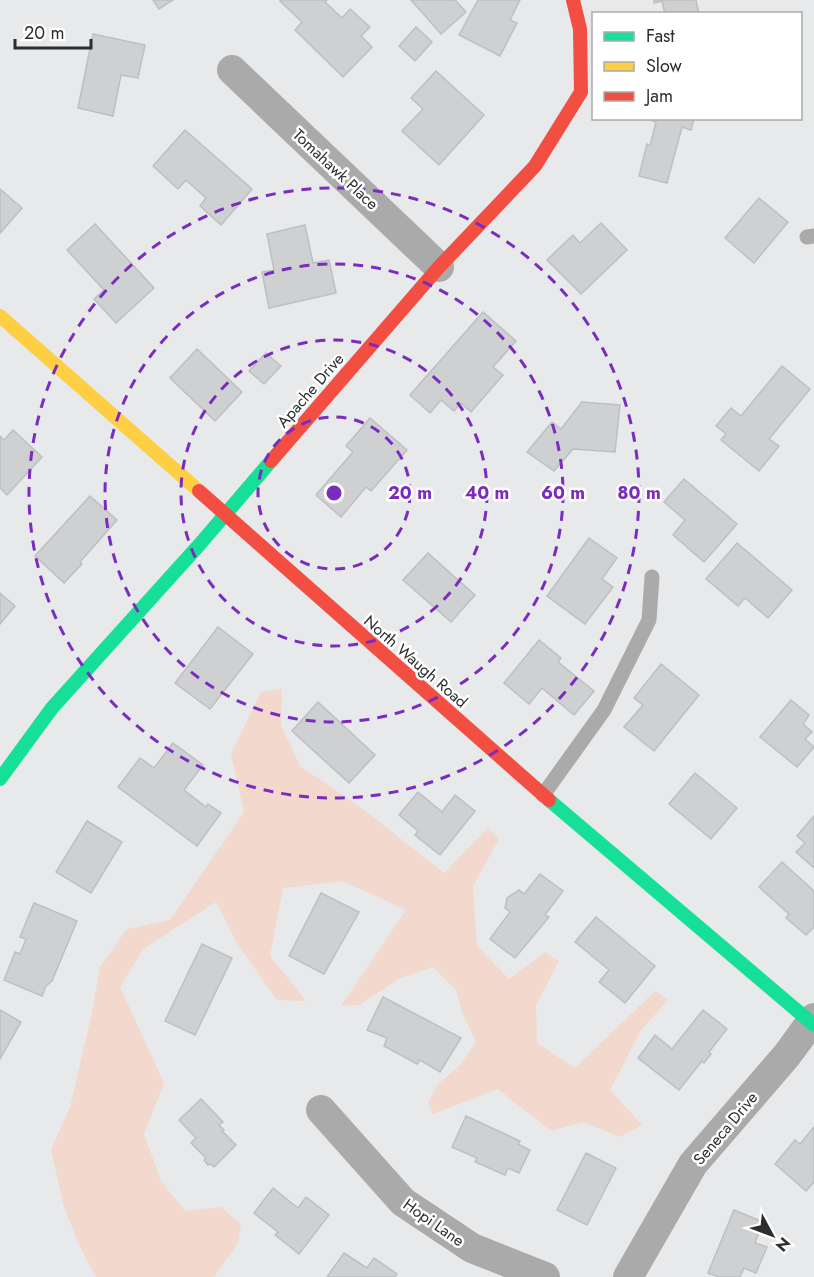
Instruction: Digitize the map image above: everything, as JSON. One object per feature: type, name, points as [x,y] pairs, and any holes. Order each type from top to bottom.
[{"type":"street","name":"Apache Drive","points":[[0,779],[52,708],[440,267],[535,166],[581,92],[580,29],[573,0]]},
{"type":"street","name":"Tomahawk Place","points":[[232,70],[440,267]]},
{"type":"street","name":"North Waugh Road","points":[[0,316],[543,795],[813,1022]]},
{"type":"street","name":"Seneca Drive","points":[[628,1277],[693,1164],[813,1022]]},
{"type":"street","name":"Hopi Lane","points":[[321,1110],[403,1202],[472,1248],[545,1277]]},
{"type":"lane","points":[[543,795],[604,710],[649,620],[652,577]]},
{"type":"shaded area","points":[[282,689],[281,725],[300,766],[367,812],[444,873],[488,828],[499,839],[473,886],[477,946],[509,979],[545,952],[559,961],[536,1005],[537,1043],[575,1068],[655,991],[668,1000],[641,1030],[610,1090],[642,1125],[620,1137],[583,1122],[551,1131],[498,1089],[433,1114],[428,1103],[437,1085],[460,1065],[476,1042],[462,1012],[456,990],[433,967],[400,978],[359,1005],[341,1006],[406,910],[343,881],[283,888],[270,956],[306,1001],[277,1000],[237,943],[216,902],[143,949],[120,987],[164,1083],[144,1134],[161,1181],[185,1211],[221,1207],[241,1224],[238,1243],[214,1277],[96,1277],[79,1245],[64,1207],[51,1150],[70,1107],[92,1013],[100,967],[127,929],[170,920],[244,812],[231,754],[261,692]]},
{"type":"building","points":[[153,0],[173,0],[159,9]]},
{"type":"building","points":[[281,0],[327,0],[325,2],[342,18],[350,9],[370,27],[361,36],[372,47],[343,77],[295,30],[302,22]]},
{"type":"building","points":[[411,0],[455,0],[466,12],[441,34]]},
{"type":"building","points":[[478,0],[520,0],[510,20],[517,23],[500,56],[459,35]]},
{"type":"building","points":[[654,0],[696,0],[699,12],[665,12],[662,1],[654,3]]},
{"type":"building","points":[[416,27],[432,42],[415,61],[399,46]]},
{"type":"building","points":[[93,34],[145,45],[138,78],[121,75],[113,116],[78,108]]},
{"type":"building","points":[[436,71],[484,115],[439,165],[402,131],[423,109],[411,98]]},
{"type":"building","points":[[650,120],[694,120],[691,130],[682,127],[667,183],[639,176],[647,144],[650,146],[656,122]]},
{"type":"building","points":[[185,130],[252,189],[221,225],[200,206],[206,198],[186,180],[178,189],[153,166]]},
{"type":"building","points":[[0,189],[22,208],[0,233]]},
{"type":"building","points":[[759,198],[788,222],[754,263],[725,238]]},
{"type":"building","points":[[601,223],[627,250],[581,294],[547,260],[573,235],[580,243]]},
{"type":"building","points":[[95,224],[154,288],[116,323],[94,299],[104,290],[67,250]]},
{"type":"building","points":[[305,225],[313,263],[329,260],[336,293],[269,308],[262,272],[274,270],[267,234]]},
{"type":"building","points":[[483,312],[516,341],[493,367],[503,375],[471,412],[461,403],[454,411],[441,400],[430,413],[410,395]]},
{"type":"building","points":[[197,349],[242,392],[215,421],[170,378]]},
{"type":"building","points":[[266,353],[281,366],[264,384],[249,371]]},
{"type":"building","points":[[782,366],[810,389],[769,439],[779,446],[759,471],[721,440],[726,434],[716,426],[731,408],[741,416]]},
{"type":"building","points":[[582,402],[620,405],[615,452],[573,449],[554,471],[527,452],[552,422],[561,429]]},
{"type":"building","points":[[370,418],[407,450],[371,491],[366,487],[341,517],[316,495],[353,452],[346,446]]},
{"type":"building","points":[[13,430],[42,457],[7,495],[0,488],[0,436],[4,440]]},
{"type":"building","points":[[684,479],[737,524],[704,562],[673,535],[685,520],[664,502]]},
{"type":"building","points":[[90,496],[117,520],[64,583],[35,556]]},
{"type":"building","points":[[589,538],[617,558],[602,579],[613,587],[585,624],[547,596]]},
{"type":"building","points":[[737,543],[792,590],[768,618],[745,598],[738,606],[706,579]]},
{"type":"building","points":[[428,553],[475,595],[451,622],[403,580]]},
{"type":"building","points":[[0,593],[15,606],[0,624]]},
{"type":"building","points":[[218,627],[253,654],[210,709],[175,683]]},
{"type":"building","points":[[539,640],[561,658],[558,662],[594,691],[574,715],[542,688],[529,704],[504,683]]},
{"type":"building","points":[[661,664],[699,695],[654,751],[624,727],[643,705],[634,698]]},
{"type":"building","points":[[791,700],[809,715],[803,724],[812,732],[805,739],[814,747],[797,767],[760,737]]},
{"type":"building","points":[[318,702],[375,755],[349,783],[292,731]]},
{"type":"building","points":[[173,743],[203,765],[184,790],[206,807],[208,804],[221,813],[197,846],[118,787],[140,758],[154,768]]},
{"type":"building","points":[[695,773],[737,808],[711,839],[669,804]]},
{"type":"building","points":[[418,792],[442,812],[455,795],[475,811],[440,855],[415,835],[418,831],[399,815]]},
{"type":"building","points":[[814,816],[814,868],[796,852],[805,843],[797,836]]},
{"type":"building","points":[[87,821],[122,842],[91,893],[56,872]]},
{"type":"building","points":[[782,862],[814,891],[814,927],[806,935],[786,918],[789,914],[759,887]]},
{"type":"building","points":[[540,874],[563,891],[545,915],[549,917],[515,958],[490,939],[510,912],[505,908],[507,898],[519,890],[524,894]]},
{"type":"building","points":[[321,893],[359,912],[324,974],[289,956]]},
{"type":"building","points":[[34,903],[77,921],[52,981],[46,986],[42,996],[4,980],[15,952],[20,954],[26,939],[20,937]]},
{"type":"building","points":[[596,917],[655,966],[625,1003],[599,982],[609,970],[575,942]]},
{"type":"building","points":[[202,944],[232,958],[195,1035],[165,1021]]},
{"type":"building","points":[[383,997],[461,1038],[440,1072],[420,1060],[417,1064],[384,1046],[387,1038],[367,1030]]},
{"type":"building","points":[[0,1010],[21,1022],[0,1059]]},
{"type":"building","points":[[703,1010],[727,1029],[709,1052],[711,1054],[704,1063],[702,1061],[679,1090],[638,1058],[655,1035],[672,1049]]},
{"type":"building","points":[[201,1099],[223,1122],[219,1125],[224,1130],[222,1131],[236,1145],[214,1167],[208,1165],[204,1160],[206,1158],[191,1143],[196,1138],[179,1120]]},
{"type":"building","points":[[466,1116],[520,1141],[518,1144],[530,1150],[519,1173],[508,1168],[505,1175],[475,1162],[477,1158],[452,1147]]},
{"type":"building","points":[[814,1127],[814,1182],[806,1191],[775,1164],[795,1140],[800,1144]]},
{"type":"building","points":[[586,1153],[616,1168],[587,1225],[557,1210]]},
{"type":"building","points":[[273,1188],[298,1208],[306,1197],[329,1215],[299,1254],[275,1235],[278,1232],[254,1213]]},
{"type":"building","points":[[734,1210],[763,1222],[755,1243],[767,1247],[756,1273],[744,1268],[740,1277],[719,1277],[708,1273]]},
{"type":"building","points":[[344,1253],[367,1268],[374,1258],[397,1274],[395,1277],[327,1277]]},
{"type":"traffic: fast","points":[[0,779],[52,708],[200,544],[271,461]]},
{"type":"traffic: fast","points":[[549,800],[814,1025]]},
{"type":"traffic: slow","points":[[0,316],[199,491]]},
{"type":"traffic: jam","points":[[271,461],[439,267],[535,166],[581,92],[580,29],[573,0]]},
{"type":"traffic: jam","points":[[199,491],[549,800]]}]
